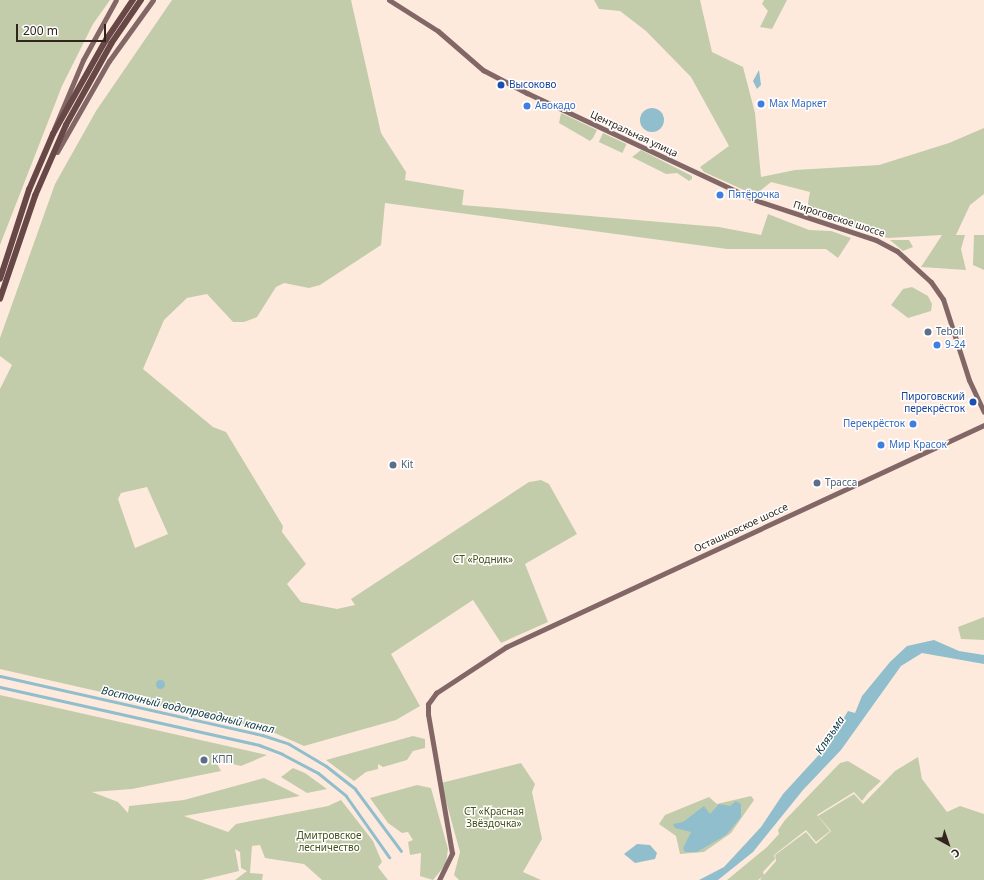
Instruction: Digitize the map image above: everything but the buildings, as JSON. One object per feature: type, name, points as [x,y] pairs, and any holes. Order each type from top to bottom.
[{"type":"main road","points":[[0,279],[29,190],[83,60],[116,0]]},
{"type":"main road","points":[[47,148],[77,88],[133,0]]},
{"type":"main road","points":[[0,299],[44,173],[83,93],[141,0]]},
{"type":"main road","points":[[44,173],[109,61],[153,0]]},
{"type":"main road","name":"Центральная улица","points":[[389,0],[438,31],[493,76],[755,200]]},
{"type":"main road","name":"Пироговское шоссе","points":[[755,200],[889,245],[918,270],[946,304],[969,380],[984,412]]},
{"type":"main road","name":"Осташковское шоссе","points":[[439,880],[452,853],[440,798],[428,704],[454,678],[506,647],[984,425]]},
{"type":"green space","points":[[0,0],[110,0],[93,24],[62,86],[0,245]]},
{"type":"green space","name":"СТ «Родник»","points":[[172,0],[351,0],[381,133],[406,172],[405,180],[464,190],[462,205],[719,227],[761,235],[768,214],[809,230],[831,231],[851,238],[838,258],[826,249],[727,249],[385,203],[381,245],[320,285],[309,288],[284,283],[276,287],[257,317],[244,322],[233,322],[207,294],[187,298],[164,320],[143,369],[213,427],[226,432],[283,526],[282,532],[306,564],[287,584],[301,602],[337,609],[355,605],[351,599],[529,482],[541,480],[549,484],[577,534],[525,564],[548,622],[501,643],[473,600],[391,654],[420,706],[396,720],[304,746],[268,730],[0,669],[0,389],[12,365],[0,356],[0,338],[55,184],[96,111]],"holes":[[[147,487],[168,534],[135,548],[118,499],[121,493]]]},
{"type":"green space","points":[[594,0],[700,0],[712,52],[743,67],[755,113],[761,177],[795,170],[879,165],[949,143],[984,128],[984,194],[970,205],[956,235],[965,235],[961,249],[966,270],[921,267],[942,235],[888,238],[806,213],[810,192],[771,182],[755,195],[704,172],[700,167],[729,146],[691,77],[646,31],[620,11],[599,9]]},
{"type":"green space","points":[[764,0],[787,0],[772,29],[760,27],[768,11],[762,4]]},
{"type":"green space","points":[[561,113],[597,130],[593,138],[590,141],[559,123]]},
{"type":"green space","points":[[603,133],[627,144],[622,153],[599,142]]},
{"type":"green space","points":[[641,150],[692,176],[692,179],[689,181],[677,173],[666,174],[632,157]]},
{"type":"green space","points":[[974,235],[984,235],[984,270],[973,265]]},
{"type":"green space","points":[[890,240],[909,240],[913,247],[903,251]]},
{"type":"green space","points":[[912,287],[928,296],[932,304],[931,311],[908,318],[891,305],[903,289]]},
{"type":"green space","points":[[984,617],[984,640],[961,639],[958,627]]},
{"type":"green space","name":"Дмитровское лесничество","points":[[0,695],[267,755],[241,766],[215,760],[221,771],[132,789],[92,792],[118,802],[128,813],[129,806],[184,800],[264,778],[300,796],[184,816],[228,832],[236,824],[328,806],[341,800],[373,841],[382,862],[378,867],[388,880],[322,880],[304,864],[265,858],[260,845],[252,846],[250,873],[263,874],[262,880],[235,880],[247,871],[241,868],[240,852],[235,849],[239,871],[202,880],[0,880]]},
{"type":"green space","points":[[413,736],[425,739],[425,748],[413,751],[407,760],[383,767],[378,764],[378,769],[366,772],[354,781],[326,760]]},
{"type":"green space","points":[[918,757],[922,779],[947,812],[960,806],[984,814],[984,880],[760,880],[762,877],[758,880],[727,880],[767,847],[779,834],[778,830],[785,820],[840,763],[848,761],[881,781],[862,801],[854,792],[817,815],[830,831],[816,842],[806,830],[774,855],[775,859],[763,872],[764,875],[776,861],[775,855],[806,832],[816,844],[831,831],[818,816],[854,794],[863,804],[895,771]]},
{"type":"green space","name":"СТ «Красная Звёздочка»","points":[[521,763],[535,784],[532,792],[542,839],[523,872],[541,880],[459,880],[454,875],[460,852],[441,783]]},
{"type":"green space","points":[[293,768],[305,773],[327,789],[307,793],[281,777]]},
{"type":"green space","points":[[417,785],[431,788],[448,849],[446,864],[433,880],[420,876],[421,853],[410,855],[408,842],[413,840],[408,832],[402,833],[388,823],[370,798]]},
{"type":"green space","points":[[751,796],[754,800],[731,833],[704,852],[680,854],[676,836],[659,824],[665,815],[709,797],[717,804]]},
{"type":"water","points":[[759,70],[761,85],[757,89],[753,81]]},
{"type":"water","points":[[652,108],[660,112],[664,120],[660,128],[652,132],[644,128],[640,120],[644,112]]},
{"type":"water","points":[[934,640],[959,651],[984,655],[984,664],[922,653],[901,666],[841,750],[803,790],[753,852],[718,880],[699,880],[724,867],[761,827],[783,794],[827,746],[848,711],[855,713],[862,696],[890,662],[907,646]]},
{"type":"water","points":[[158,680],[162,680],[164,684],[162,688],[158,688],[156,686],[156,682]]},
{"type":"water","points":[[736,801],[741,804],[741,817],[726,835],[697,852],[685,852],[683,848],[691,832],[675,828],[673,824],[683,822],[704,806],[710,814],[719,804],[730,806]]},
{"type":"water","points":[[637,844],[650,845],[657,853],[655,859],[635,863],[624,854]]},
{"type":"waterway","name":"Восточный водопроводный канал","points":[[0,676],[262,735],[289,744],[326,766],[355,789],[401,851]]},
{"type":"waterway","name":"Восточный водопроводный канал","points":[[0,687],[259,745],[282,754],[318,773],[346,796],[389,857]]},
{"type":"place","name":"Высоково","points":[[501,85]]},
{"type":"place","name":"Мах Маркет","points":[[761,104]]},
{"type":"place","name":"Авокадо","points":[[527,106]]},
{"type":"place","name":"Пятёрочка","points":[[720,195]]},
{"type":"place","name":"Teboil","points":[[928,332]]},
{"type":"place","name":"9-24","points":[[937,345]]},
{"type":"place","name":"Пироговский перекрёсток","points":[[973,402]]},
{"type":"place","name":"Перекрёсток","points":[[913,424]]},
{"type":"place","name":"Мир Красок","points":[[881,445]]},
{"type":"place","name":"Kit","points":[[393,465]]},
{"type":"place","name":"Трасса","points":[[817,483]]},
{"type":"place","name":"КПП","points":[[204,760]]},
{"type":"water label","name":"Клязьма","points":[[830,735]]}]
